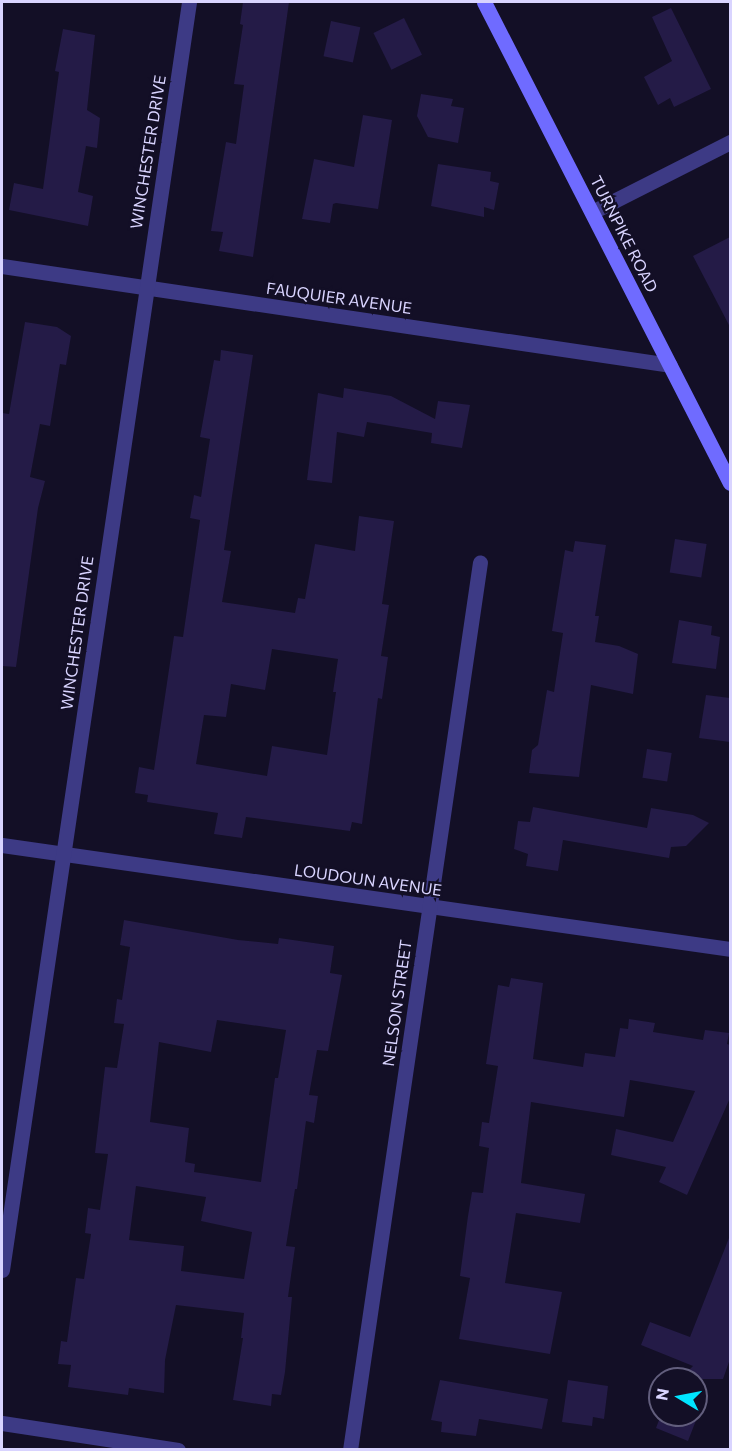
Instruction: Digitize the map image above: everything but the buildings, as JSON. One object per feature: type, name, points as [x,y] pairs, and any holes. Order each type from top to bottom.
[{"type":"main road","name":"TURNPIKE ROAD","points":[[484,2],[730,483]]},
{"type":"street","name":"WINCHESTER DRIVE","points":[[2,1270],[189,2]]},
{"type":"street","points":[[592,212],[730,142]]},
{"type":"street","name":"FAUQUIER AVENUE","points":[[2,267],[670,365]]},
{"type":"street","name":"NELSON STREET","points":[[350,1449],[480,562]]},
{"type":"street","name":"LOUDOUN AVENUE","points":[[2,845],[730,949]]},
{"type":"street","points":[[2,1423],[178,1449]]}]
